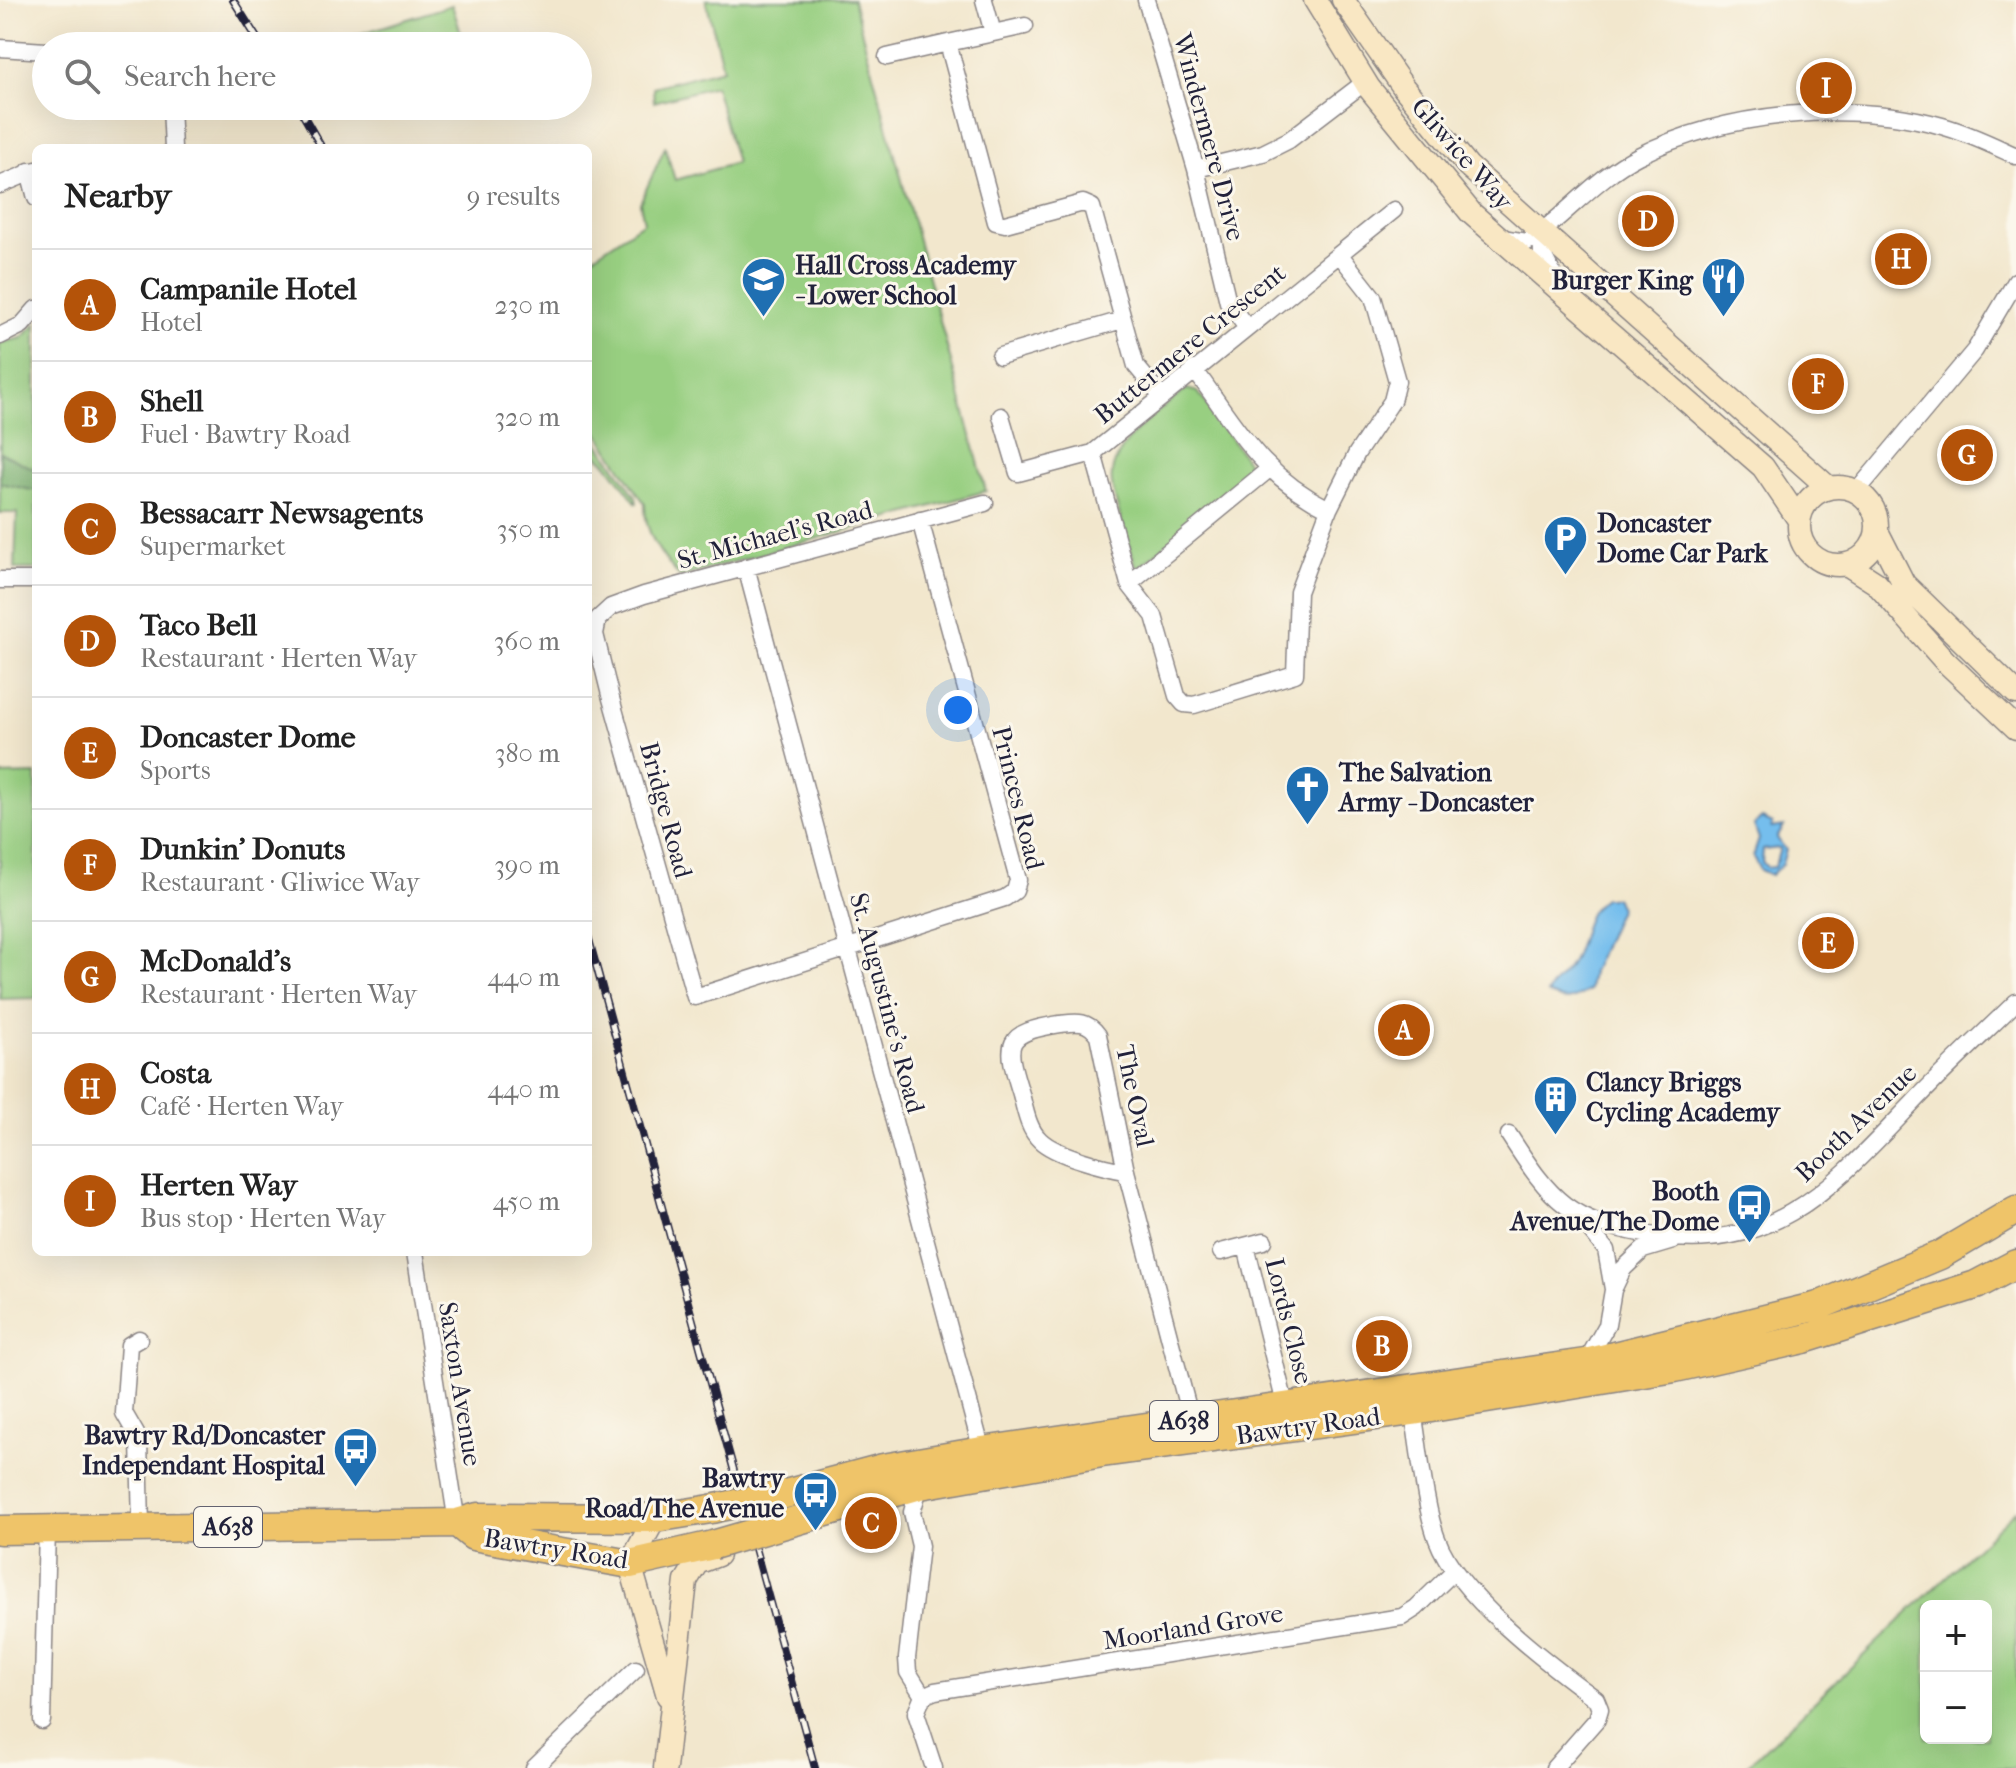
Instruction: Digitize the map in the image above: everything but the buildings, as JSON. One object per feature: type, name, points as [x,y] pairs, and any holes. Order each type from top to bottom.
[{"type":"highway","name":"Bawtry Road","points":[[0,1530],[457,1523],[478,1517],[655,1518],[785,1494],[883,1468],[982,1451],[1585,1363],[1818,1306],[1940,1255],[2016,1210]]},
{"type":"highway","points":[[1940,1255],[2016,1226]]},
{"type":"highway","name":"Bawtry Road","points":[[457,1523],[473,1536],[630,1564],[716,1550],[920,1485],[1102,1453],[1413,1411],[1675,1368],[1804,1339],[1976,1285],[2016,1264]]},
{"type":"street","points":[[984,0],[993,33]]},
{"type":"street","name":"Windermere Drive","points":[[1146,0],[1196,169],[1228,302],[1247,328]]},
{"type":"street","name":"Gliwice Way","points":[[1315,0],[1365,82],[1471,213],[1763,467],[1799,520]]},
{"type":"street","name":"Gliwice Way","points":[[1343,0],[1404,88],[1468,166],[1829,488]]},
{"type":"street","points":[[887,57],[1025,26]]},
{"type":"street","points":[[948,43],[996,222],[1005,224],[1083,203],[1092,207],[1136,366],[1161,396]]},
{"type":"street","points":[[0,48],[32,50]]},
{"type":"street","points":[[1196,169],[1263,153],[1289,140],[1365,82]]},
{"type":"street","points":[[1497,236],[1527,242],[1541,233],[1569,205],[1637,156],[1681,139],[1741,123],[1809,112],[1872,112],[1954,129],[2016,156]]},
{"type":"street","points":[[172,120],[173,144]]},
{"type":"street","points":[[0,185],[32,171]]},
{"type":"street","name":"Buttermere Crescent","points":[[1340,255],[1373,297],[1397,381],[1392,401],[1357,453],[1329,509],[1298,592],[1295,674],[1194,705],[1184,704],[1177,696],[1154,616],[1129,584],[1093,453],[1394,210]]},
{"type":"street","points":[[1541,233],[1542,253],[1564,296]]},
{"type":"street","points":[[1857,491],[1975,350],[2016,281]]},
{"type":"street","points":[[0,336],[22,325],[32,314]]},
{"type":"street","points":[[1000,356],[1122,320]]},
{"type":"street","points":[[1194,369],[1268,470],[1296,493],[1329,509]]},
{"type":"street","points":[[1001,416],[1018,473],[1093,453]]},
{"type":"street","points":[[1129,584],[1268,470]]},
{"type":"street","points":[[1877,531],[1870,550],[1848,565],[1834,566],[1810,554],[1802,542],[1799,520],[1804,507],[1816,493],[1829,488],[1857,491],[1870,503],[1876,515],[1877,531],[1904,584],[2016,693]]},
{"type":"street","name":"St. Michael's Road","points":[[595,634],[598,619],[611,607],[985,503]]},
{"type":"street","name":"Princes Road","points":[[848,950],[1005,898],[1015,891],[1018,880],[920,520]]},
{"type":"street","points":[[1848,565],[1876,583],[1955,671],[2016,728]]},
{"type":"street","name":"St. Augustine's Road","points":[[746,567],[982,1451]]},
{"type":"street","points":[[0,580],[32,580]]},
{"type":"street","name":"Bridge Road","points":[[595,634],[695,997],[848,950]]},
{"type":"street","name":"Booth Avenue","points":[[1509,1135],[1541,1184],[1569,1208],[1603,1227],[1678,1239],[1713,1238],[1760,1227],[1786,1217],[1825,1191],[2016,1002]]},
{"type":"street","name":"The Oval","points":[[1126,1171],[1101,1168],[1040,1141],[1031,1127],[1009,1056],[1016,1039],[1027,1029],[1080,1021],[1092,1026],[1098,1035],[1126,1171],[1191,1420]]},
{"type":"street","points":[[1569,1208],[1599,1237],[1606,1250],[1613,1290]]},
{"type":"street","points":[[1570,1387],[1607,1325],[1613,1290],[1623,1269],[1643,1250],[1678,1239]]},
{"type":"street","name":"Lords Close","points":[[1221,1252],[1264,1241]]},
{"type":"street","name":"Lords Close","points":[[1246,1246],[1286,1408]]},
{"type":"street","name":"Saxton Avenue","points":[[416,1256],[457,1523]]},
{"type":"street","points":[[139,1339],[129,1345],[124,1413],[139,1439],[141,1528]]},
{"type":"street","points":[[1413,1411],[1436,1538],[1454,1571],[1526,1647],[1596,1699],[1600,1709],[1597,1719],[1554,1768]]},
{"type":"street","points":[[920,1485],[912,1512],[920,1546],[907,1658],[908,1672],[923,1696],[916,1713],[934,1768]]},
{"type":"street","points":[[655,1518],[630,1564],[672,1709]]},
{"type":"street","points":[[42,1721],[47,1529]]},
{"type":"street","points":[[665,1768],[686,1581],[697,1563],[716,1550]]},
{"type":"street","name":"Moorland Grove","points":[[923,1696],[935,1691],[1402,1617],[1416,1608],[1454,1571]]},
{"type":"street","points":[[534,1768],[636,1669]]},
{"type":"green space","name":"Hall Cross Academy - Lower School","points":[[706,0],[853,0],[986,491],[680,577],[655,544],[647,525],[645,504],[592,424],[592,257],[644,222],[640,203],[665,147],[675,180],[736,163],[715,86],[654,102],[653,87],[723,69]]},
{"type":"green space","points":[[452,5],[461,32],[366,32]]},
{"type":"green space","points":[[32,328],[32,569],[15,569],[17,513],[0,513],[0,343],[22,338]]},
{"type":"green space","points":[[1187,389],[1198,392],[1253,470],[1137,569],[1114,495],[1112,470],[1118,456],[1138,430]]},
{"type":"green space","points":[[592,434],[636,497],[637,504],[607,464],[592,451]]},
{"type":"green space","points":[[0,452],[32,468],[32,490],[0,483]]},
{"type":"green space","points":[[32,774],[32,998],[0,999],[0,775]]},
{"type":"green space","points":[[2016,1510],[2016,1768],[1745,1768],[1920,1601],[1920,1744],[1992,1744],[1992,1600],[1921,1600]]},
{"type":"water","points":[[1762,818],[1773,823],[1772,828],[1784,826],[1777,838],[1786,850],[1782,864],[1771,875],[1760,870],[1753,857],[1759,839],[1754,825]],"holes":[[[1780,848],[1775,866],[1767,867],[1762,862],[1763,850]]]},
{"type":"water","points":[[1604,898],[1615,898],[1620,907],[1592,972],[1589,990],[1568,1000],[1547,994],[1570,965],[1591,912]]},
{"type":"railway","points":[[233,0],[253,32]]},
{"type":"railway","points":[[306,120],[320,144]]},
{"type":"railway","points":[[592,951],[815,1768]]},
{"type":"place","name":"Herten Way","points":[[1826,88]]},
{"type":"place","name":"Taco Bell","points":[[1648,221]]},
{"type":"place","name":"Costa","points":[[1901,259]]},
{"type":"place","name":"Hall Cross Academy - Lower School","points":[[764,319]]},
{"type":"place","name":"Burger King","points":[[1724,319]]},
{"type":"place","name":"Dunkin' Donuts","points":[[1818,384]]},
{"type":"place","name":"McDonald's","points":[[1967,455]]},
{"type":"place","name":"Doncaster Dome Car Park","points":[[1566,577]]},
{"type":"place","name":"The Salvation Army - Doncaster","points":[[1308,826]]},
{"type":"place","name":"Doncaster Dome","points":[[1828,943]]},
{"type":"place","name":"Campanile Hotel","points":[[1404,1030]]},
{"type":"place","name":"Clancy Briggs Cycling Academy","points":[[1555,1136]]},
{"type":"place","name":"Booth Avenue/The Dome","points":[[1750,1245]]},
{"type":"place","name":"Shell","points":[[1382,1346]]},
{"type":"place","name":"Bawtry Rd/Doncaster Independant Hospital","points":[[356,1489]]},
{"type":"place","name":"Bessacarr Newsagents","points":[[871,1523]]},
{"type":"place","name":"Bawtry Road/The Avenue","points":[[815,1532]]}]
